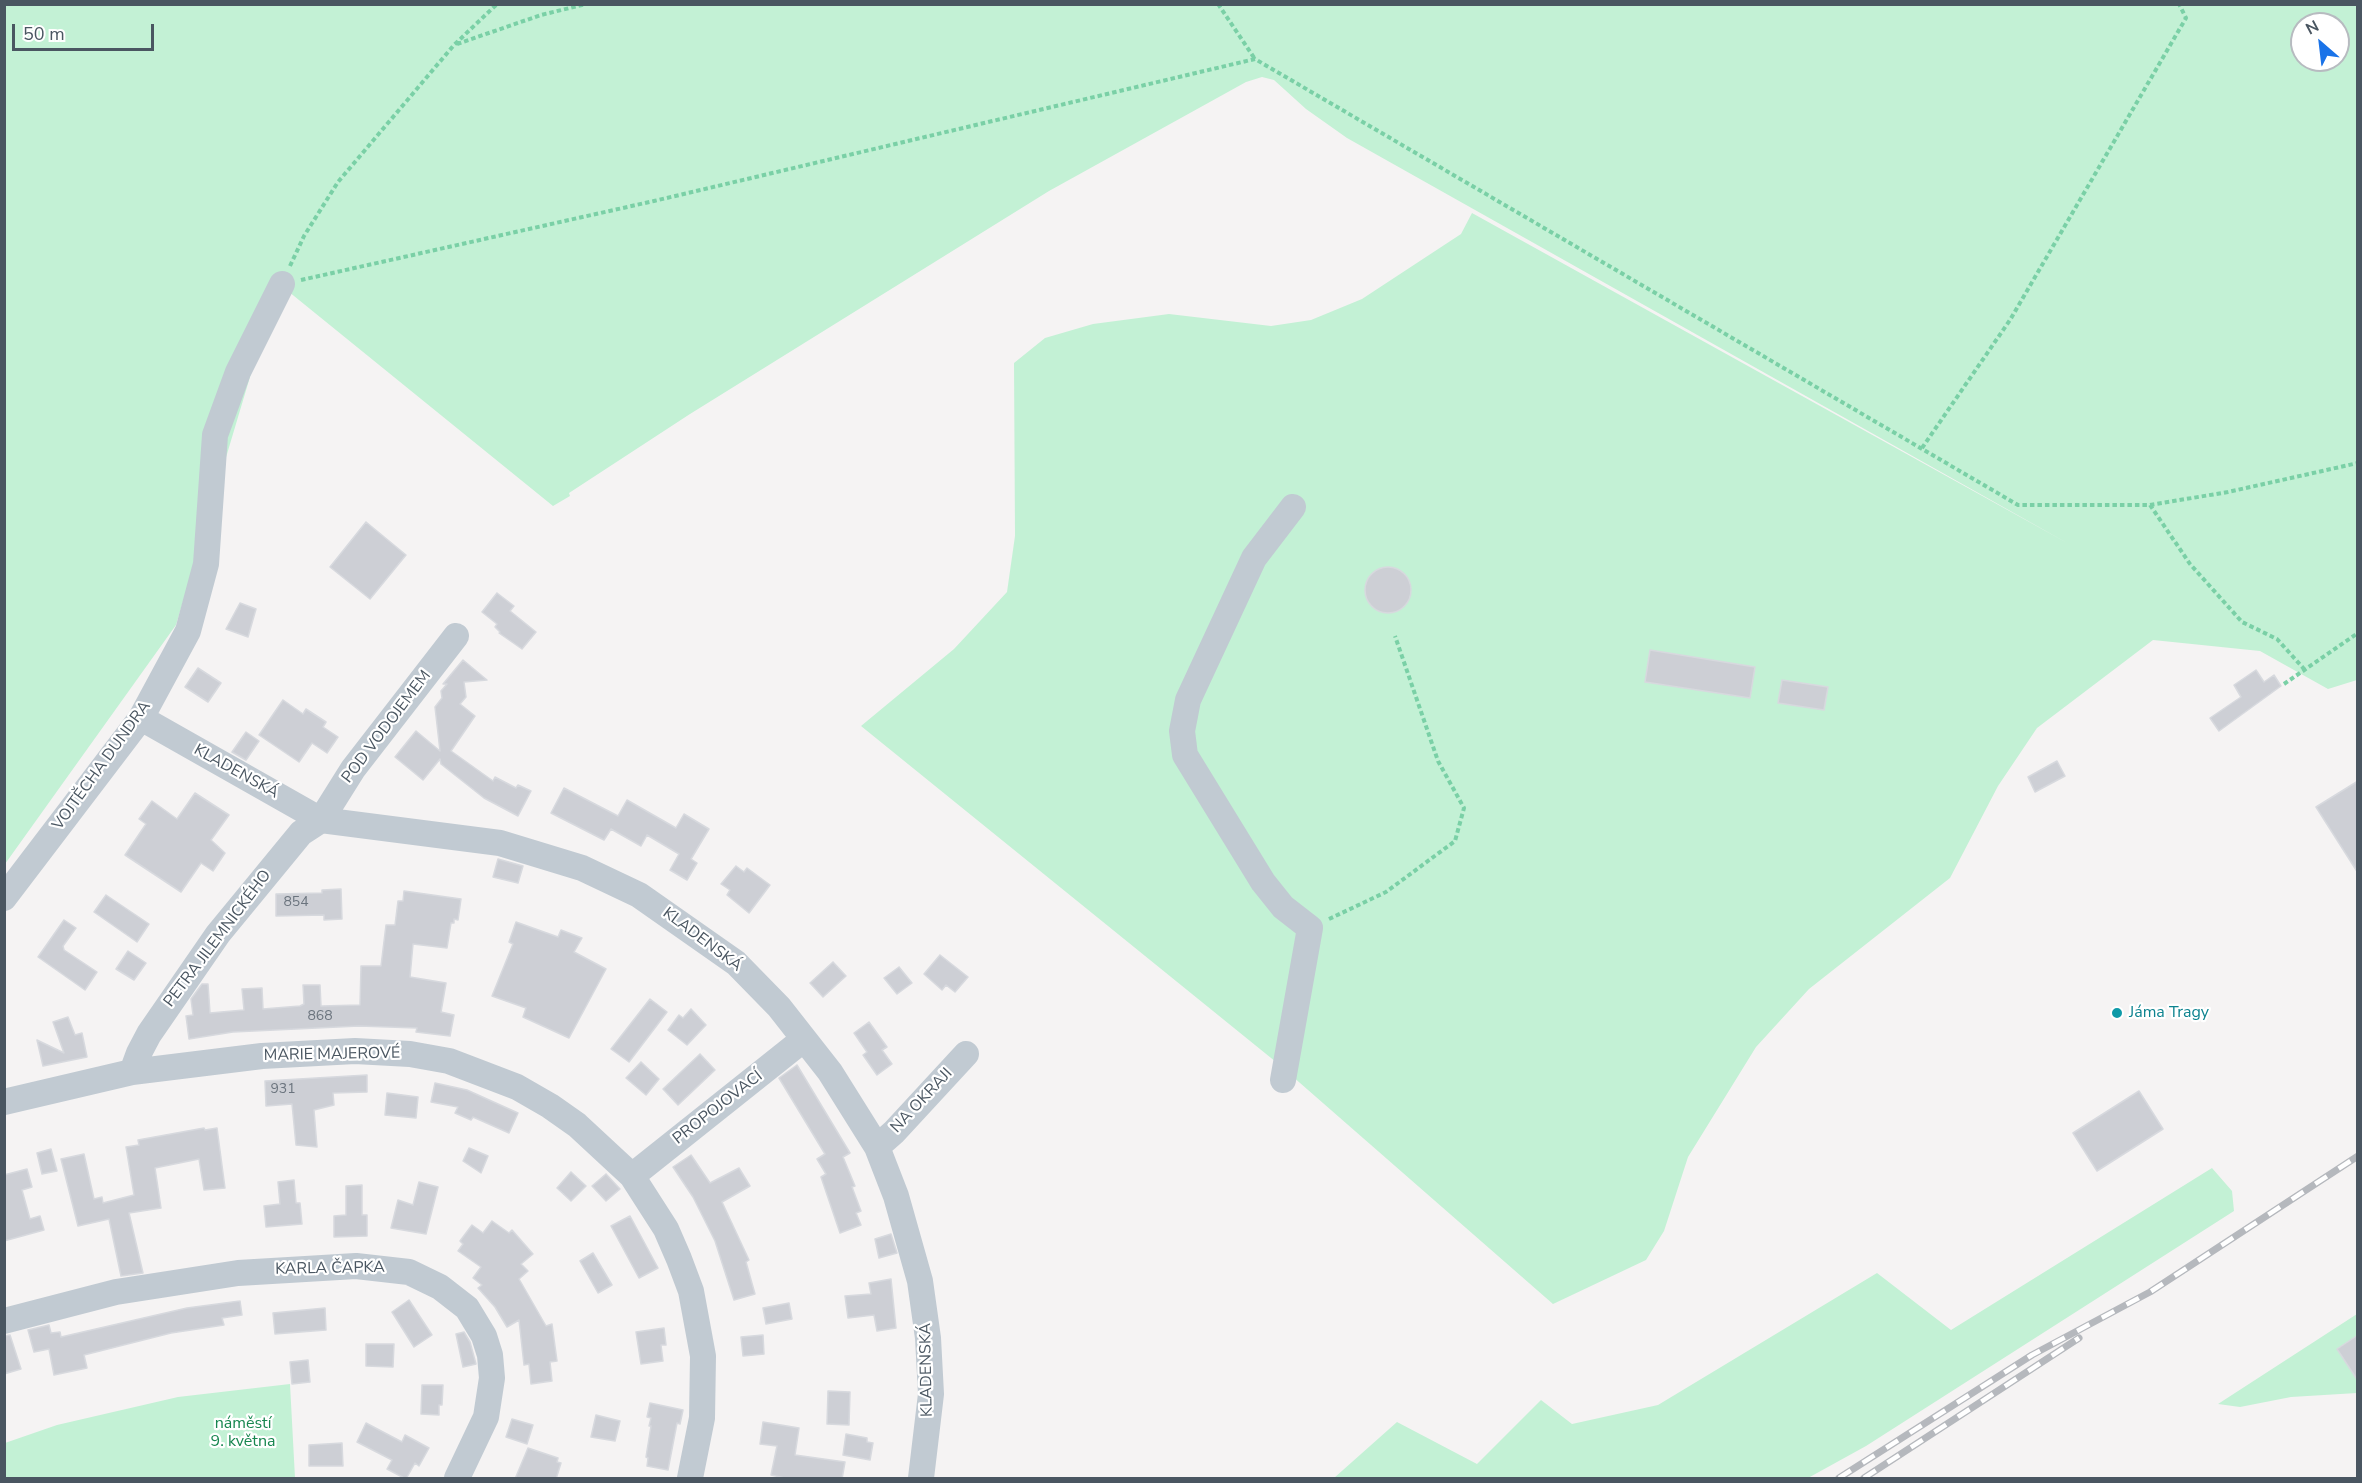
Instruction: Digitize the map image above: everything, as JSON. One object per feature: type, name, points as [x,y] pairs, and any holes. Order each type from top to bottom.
[{"type":"street","name":"VOJTĚCHA DUNDRA","points":[[4,898],[141,718],[188,631],[206,564],[215,435],[238,372],[282,284]]},
{"type":"street","points":[[1283,1080],[1310,928],[1283,908],[1263,882],[1185,755],[1182,731],[1188,700],[1254,558],[1293,507]]},
{"type":"street","name":"POD VODOJEMEM","points":[[321,820],[353,769],[456,636]]},
{"type":"street","name":"KLADENSKÁ","points":[[141,718],[321,820],[500,843],[582,868],[639,895],[736,963],[779,1007],[830,1072],[877,1147],[910,1243],[925,1310],[931,1394],[921,1479]]},
{"type":"street","name":"PETRA JILEMNICKÉHO","points":[[132,1072],[138,1053],[149,1035],[218,934],[301,833],[321,820]]},
{"type":"street","name":"PROPOJOVACÍ","points":[[632,1176],[804,1039]]},
{"type":"street","name":"MARIE MAJEROVÉ","points":[[4,1102],[132,1072],[262,1056],[355,1052],[411,1054],[448,1061],[483,1072],[550,1106],[603,1148],[632,1176],[666,1229],[691,1291],[699,1323],[703,1365],[702,1418],[690,1479]]},
{"type":"street","name":"NA OKRAJI","points":[[877,1147],[894,1132],[966,1054]]},
{"type":"street","name":"KARLA ČAPKA","points":[[4,1321],[116,1293],[228,1274],[329,1266],[366,1266],[410,1272],[440,1287],[467,1308],[484,1336],[490,1355],[492,1378],[486,1417],[457,1479]]},
{"type":"path","points":[[282,284],[304,236],[338,182],[454,45],[497,4]]},
{"type":"path","points":[[454,45],[541,15],[586,4]]},
{"type":"path","points":[[1218,4],[1255,59],[2018,505],[2150,505],[2228,492],[2358,463]]},
{"type":"path","points":[[1922,448],[2010,320],[2186,18],[2179,4]]},
{"type":"path","points":[[282,284],[654,201],[1255,59]]},
{"type":"path","points":[[2150,505],[2190,564],[2242,622],[2277,639],[2305,670]]},
{"type":"path","points":[[2284,684],[2358,633]]},
{"type":"path","points":[[1310,928],[1386,892],[1455,842],[1464,808],[1437,760],[1395,636]]},
{"type":"green space","points":[[4,5],[2357,5],[2357,680],[2328,689],[2260,651],[2153,640],[2037,728],[1998,786],[1950,878],[1809,989],[1756,1047],[1688,1157],[1664,1231],[1646,1260],[1553,1304],[1276,1062],[861,726],[954,649],[1007,592],[1015,536],[1014,363],[1045,338],[1093,324],[1169,314],[1271,326],[1311,320],[1362,299],[1461,234],[1472,213],[2069,544],[1347,138],[1306,109],[1274,80],[1262,77],[1246,82],[1049,191],[690,414],[569,493],[570,496],[553,506],[278,283],[176,625],[5,864]]},
{"type":"green space","points":[[2212,1168],[2232,1191],[2234,1211],[1866,1446],[1808,1478],[1334,1478],[1397,1422],[1477,1464],[1541,1400],[1572,1424],[1658,1405],[1877,1273],[1951,1330]]},
{"type":"green space","points":[[2357,1314],[2357,1393],[2291,1397],[2240,1407],[2218,1404]]},
{"type":"green space","name":"náměstí 9. května","points":[[290,1384],[295,1478],[5,1478],[5,1443],[57,1425],[178,1397]]},
{"type":"building","points":[[366,522],[406,555],[370,599],[330,567]]},
{"type":"building","points":[[1388,567],[1404,574],[1411,590],[1404,606],[1388,613],[1372,606],[1365,590],[1372,574]]},
{"type":"building","points":[[497,593],[514,606],[510,611],[536,632],[522,649],[499,633],[495,627],[497,624],[482,612]]},
{"type":"building","points":[[240,603],[256,609],[248,637],[226,629]]},
{"type":"building","points":[[1650,650],[1755,667],[1750,698],[1645,682]]},
{"type":"building","points":[[463,660],[487,680],[464,682],[466,697],[460,704],[475,716],[451,751],[493,781],[495,777],[516,788],[518,785],[531,791],[518,816],[484,798],[441,764],[440,759],[423,780],[395,757],[416,731],[440,751],[435,707],[442,698],[441,691],[447,684],[443,684]]},
{"type":"building","points":[[198,668],[221,683],[208,702],[185,687]]},
{"type":"building","points":[[2256,670],[2264,682],[2274,675],[2281,686],[2219,731],[2210,718],[2241,697],[2234,685]]},
{"type":"building","points":[[1782,680],[1828,687],[1824,710],[1778,703]]},
{"type":"building","points":[[283,700],[303,714],[306,709],[326,722],[323,727],[338,737],[327,753],[312,743],[299,762],[259,735]]},
{"type":"building","points":[[246,732],[259,741],[246,760],[232,752]]},
{"type":"building","points":[[2057,761],[2065,776],[2035,792],[2028,777]]},
{"type":"building","points":[[2358,781],[2358,873],[2316,807]]},
{"type":"building","points":[[564,788],[618,816],[627,800],[676,828],[684,814],[709,829],[691,859],[697,863],[687,880],[670,870],[679,854],[647,835],[641,846],[611,829],[604,840],[551,813]]},
{"type":"building","points":[[195,793],[229,815],[211,840],[225,853],[213,871],[201,863],[181,892],[125,855],[146,824],[139,819],[152,801],[177,819]]},
{"type":"building","points":[[498,859],[523,866],[518,883],[493,877]]},
{"type":"building","points":[[736,866],[744,872],[747,868],[770,885],[749,913],[727,895],[730,890],[721,884]]},
{"type":"building","points":[[341,889],[342,919],[324,920],[324,915],[276,916],[276,894],[322,893],[322,890]]},
{"type":"building","points":[[404,891],[461,899],[458,920],[454,919],[454,923],[451,923],[447,948],[413,944],[410,977],[446,983],[441,1012],[454,1015],[450,1036],[416,1032],[417,1028],[359,1026],[233,1032],[189,1039],[186,1016],[193,1015],[191,999],[202,984],[208,984],[210,1013],[244,1010],[242,989],[262,988],[263,1009],[300,1006],[304,1004],[303,985],[320,985],[321,1006],[360,1005],[361,966],[381,966],[386,925],[395,925],[398,901],[403,901]]},
{"type":"building","points":[[106,895],[149,924],[137,942],[94,912]]},
{"type":"building","points":[[64,920],[76,928],[63,946],[64,950],[97,972],[85,990],[38,957]]},
{"type":"building","points":[[516,922],[558,937],[561,930],[582,938],[574,952],[606,969],[569,1038],[523,1017],[526,1008],[492,996],[513,944],[509,942]]},
{"type":"building","points":[[128,951],[146,963],[134,980],[116,969]]},
{"type":"building","points":[[940,955],[968,977],[955,992],[946,985],[942,990],[924,974]]},
{"type":"building","points":[[833,962],[846,976],[823,997],[810,983]]},
{"type":"building","points":[[899,967],[912,983],[897,994],[884,978]]},
{"type":"building","points":[[650,999],[667,1012],[629,1062],[611,1049]]},
{"type":"building","points":[[691,1009],[706,1025],[687,1045],[668,1030],[679,1015],[683,1018]]},
{"type":"building","points":[[68,1017],[75,1035],[82,1033],[87,1057],[43,1066],[37,1040],[64,1053],[53,1022]]},
{"type":"building","points":[[869,1022],[887,1047],[882,1050],[892,1064],[877,1075],[863,1055],[867,1052],[854,1033]]},
{"type":"building","points":[[700,1054],[715,1070],[678,1105],[663,1089]]},
{"type":"building","points":[[641,1062],[659,1079],[646,1095],[626,1078]]},
{"type":"building","points":[[797,1065],[850,1153],[843,1157],[855,1186],[852,1187],[861,1211],[856,1213],[861,1225],[840,1233],[821,1177],[826,1174],[817,1159],[825,1154],[779,1078]]},
{"type":"building","points":[[367,1075],[367,1092],[333,1093],[334,1105],[314,1110],[317,1147],[296,1145],[292,1104],[266,1106],[265,1081]]},
{"type":"building","points":[[435,1083],[467,1090],[518,1113],[509,1133],[473,1117],[471,1120],[455,1113],[458,1107],[431,1102]]},
{"type":"building","points":[[2139,1091],[2163,1129],[2097,1171],[2073,1133]]},
{"type":"building","points":[[387,1093],[418,1097],[416,1118],[385,1115]]},
{"type":"building","points":[[204,1128],[205,1130],[217,1128],[225,1188],[204,1190],[199,1159],[155,1168],[161,1208],[129,1213],[143,1273],[121,1276],[109,1219],[78,1226],[61,1159],[84,1154],[94,1199],[102,1197],[103,1203],[134,1195],[126,1147],[139,1145],[138,1140]]},
{"type":"building","points":[[469,1148],[488,1156],[481,1173],[463,1161]]},
{"type":"building","points":[[51,1149],[57,1171],[42,1174],[37,1153]]},
{"type":"building","points":[[691,1155],[710,1183],[739,1168],[750,1186],[722,1202],[749,1260],[746,1262],[755,1294],[734,1300],[715,1241],[693,1197],[673,1167]]},
{"type":"building","points":[[27,1169],[32,1187],[22,1190],[30,1219],[40,1216],[44,1230],[4,1241],[4,1175]]},
{"type":"building","points":[[571,1172],[586,1186],[571,1201],[557,1188]]},
{"type":"building","points":[[606,1174],[620,1189],[606,1201],[592,1186]]},
{"type":"building","points":[[294,1180],[296,1203],[300,1203],[302,1224],[266,1227],[264,1206],[280,1204],[278,1182]]},
{"type":"building","points":[[419,1182],[438,1187],[426,1234],[391,1228],[398,1200],[413,1205]]},
{"type":"building","points":[[362,1185],[362,1215],[367,1215],[367,1236],[334,1237],[334,1216],[346,1215],[346,1186]]},
{"type":"building","points":[[630,1216],[658,1268],[639,1278],[611,1226]]},
{"type":"building","points":[[492,1221],[509,1233],[512,1230],[533,1254],[521,1264],[528,1271],[519,1279],[546,1326],[552,1324],[557,1361],[550,1362],[552,1381],[531,1384],[529,1364],[524,1365],[519,1320],[507,1327],[495,1307],[478,1288],[482,1285],[473,1278],[481,1267],[458,1251],[463,1244],[460,1241],[472,1225],[483,1233]]},
{"type":"building","points":[[891,1234],[897,1253],[879,1258],[875,1239]]},
{"type":"building","points":[[593,1253],[612,1285],[598,1293],[580,1261]]},
{"type":"building","points":[[891,1279],[896,1328],[877,1331],[874,1315],[848,1318],[845,1296],[871,1294],[869,1283]]},
{"type":"building","points":[[409,1300],[432,1335],[414,1347],[392,1312]]},
{"type":"building","points":[[240,1301],[242,1315],[222,1318],[224,1325],[171,1333],[84,1355],[87,1368],[54,1375],[49,1349],[34,1352],[28,1330],[49,1325],[51,1333],[60,1332],[61,1337],[187,1308]]},
{"type":"building","points":[[789,1303],[792,1319],[766,1324],[763,1308]]},
{"type":"building","points":[[325,1308],[326,1330],[275,1334],[273,1313]]},
{"type":"building","points":[[664,1328],[666,1345],[661,1345],[663,1361],[641,1364],[636,1332]]},
{"type":"building","points":[[464,1332],[470,1342],[476,1364],[463,1367],[456,1334]]},
{"type":"building","points":[[10,1335],[21,1369],[4,1374],[4,1336]]},
{"type":"building","points":[[763,1335],[764,1354],[743,1356],[741,1337]]},
{"type":"building","points":[[2358,1335],[2358,1381],[2337,1349]]},
{"type":"building","points":[[366,1344],[394,1344],[393,1367],[366,1366]]},
{"type":"building","points":[[308,1360],[310,1382],[292,1384],[290,1362]]},
{"type":"building","points":[[422,1385],[443,1385],[439,1415],[421,1414]]},
{"type":"building","points":[[828,1391],[850,1392],[849,1425],[827,1424]]},
{"type":"building","points":[[650,1403],[683,1410],[680,1424],[677,1423],[668,1470],[647,1466],[651,1418],[647,1417]]},
{"type":"building","points":[[596,1415],[620,1421],[615,1441],[591,1437]]},
{"type":"building","points":[[512,1419],[533,1425],[527,1444],[506,1437]]},
{"type":"building","points":[[763,1422],[799,1428],[795,1455],[845,1462],[842,1479],[789,1479],[771,1475],[777,1446],[760,1444]]},
{"type":"building","points":[[366,1423],[402,1442],[405,1435],[429,1448],[419,1466],[415,1463],[406,1479],[387,1469],[392,1460],[357,1442]]},
{"type":"building","points":[[846,1434],[867,1438],[867,1442],[873,1443],[870,1460],[843,1455]]},
{"type":"building","points":[[342,1443],[343,1466],[309,1466],[309,1445]]},
{"type":"building","points":[[528,1448],[558,1458],[557,1462],[561,1463],[556,1479],[515,1479]]},
{"type":"railway","points":[[1839,1478],[2032,1355],[2150,1292],[2358,1156]]},
{"type":"railway","points":[[1864,1478],[2079,1338]]},
{"type":"place","name":"Jáma Tragy","points":[[2117,1013]]}]
